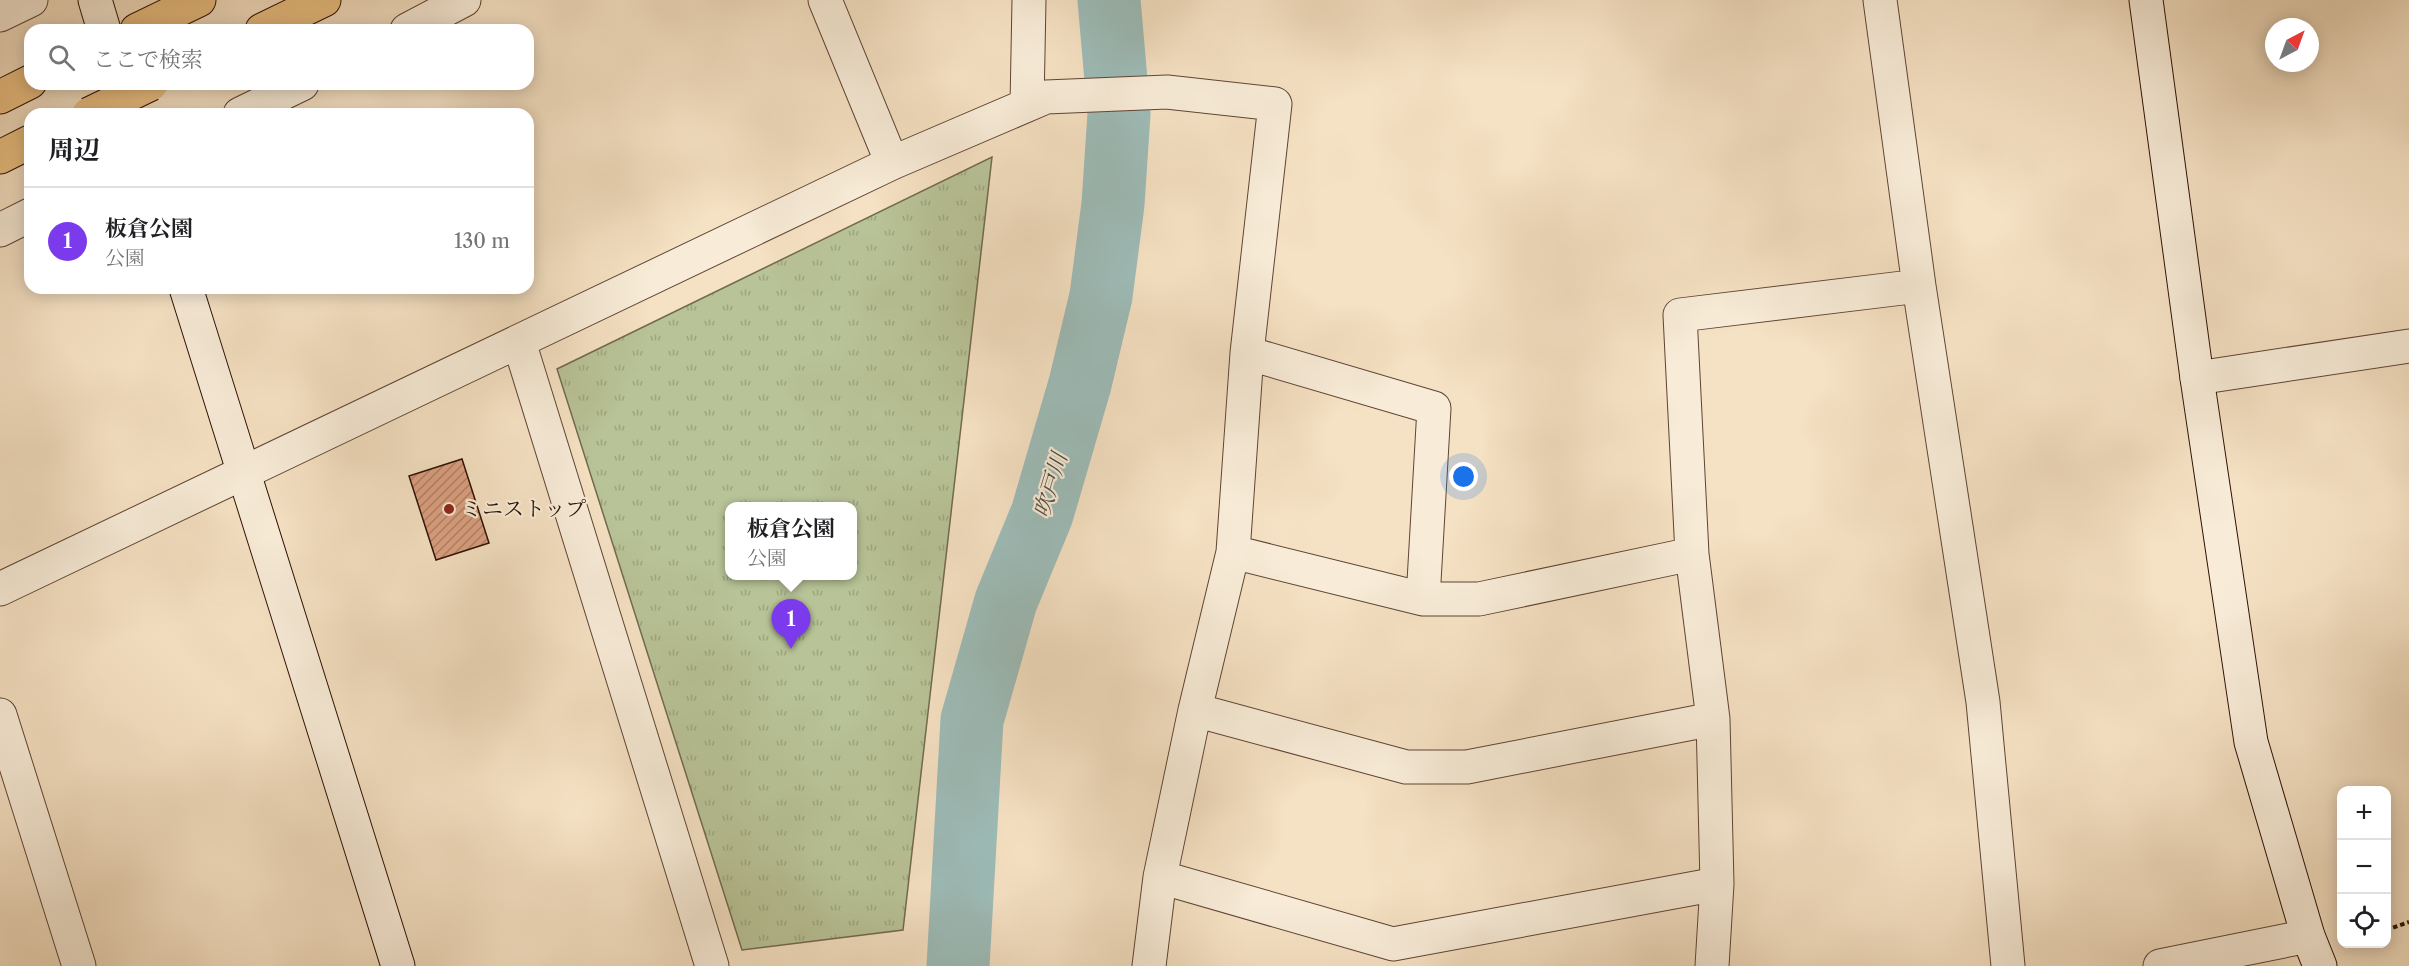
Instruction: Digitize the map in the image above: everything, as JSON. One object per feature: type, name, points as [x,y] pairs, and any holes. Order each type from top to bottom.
[{"type":"highway","points":[[149,24],[199,0]]},
{"type":"highway","points":[[274,24],[324,0]]},
{"type":"highway","points":[[0,97],[24,85]]},
{"type":"highway","points":[[101,108],[139,90]]},
{"type":"highway","points":[[0,157],[24,145]]},
{"type":"street","points":[[0,15],[31,0]]},
{"type":"street","points":[[95,0],[102,24]]},
{"type":"street","points":[[418,24],[464,0]]},
{"type":"street","points":[[825,0],[892,163]]},
{"type":"street","points":[[1029,0],[1036,101]]},
{"type":"street","points":[[1880,0],[1919,286],[1983,702],[2008,966]]},
{"type":"street","points":[[2146,0],[2197,378],[2251,742],[2308,936],[2320,966]]},
{"type":"street","points":[[123,90],[128,108]]},
{"type":"street","points":[[252,108],[290,90]]},
{"type":"street","points":[[0,589],[892,163],[1036,101],[1167,92],[1275,104],[1247,352],[1233,552],[1195,710],[1160,877],[1149,966]]},
{"type":"street","points":[[0,230],[24,218]]},
{"type":"street","points":[[1712,966],[1716,884],[1713,719],[1692,554],[1680,315],[1919,286]]},
{"type":"street","points":[[188,294],[246,472],[398,966]]},
{"type":"street","points":[[519,342],[712,966]]},
{"type":"street","points":[[2197,378],[2409,346]]},
{"type":"street","points":[[1247,352],[1434,408],[1423,599]]},
{"type":"street","points":[[1233,552],[1423,599],[1479,599],[1692,554]]},
{"type":"street","points":[[1195,710],[1406,767],[1467,766],[1713,719]]},
{"type":"street","points":[[0,715],[79,966]]},
{"type":"street","points":[[1160,877],[1399,955],[1716,884]]},
{"type":"street","points":[[2160,966],[2308,936]]},
{"type":"path","points":[[2391,928],[2409,922]]},
{"type":"green space","points":[[992,157],[903,930],[742,950],[557,369]]},
{"type":"building","name":"ミニストップ","points":[[462,459],[489,543],[436,560],[409,476]]},
{"type":"waterway","name":"吹戸川","points":[[958,966],[972,720],[1006,601],[1042,514],[1080,384],[1101,296],[1113,204],[1119,114],[1109,0]]},
{"type":"place","name":"ミニストップ","points":[[449,509]]},
{"type":"place","name":"板倉公園","points":[[791,649]]}]
